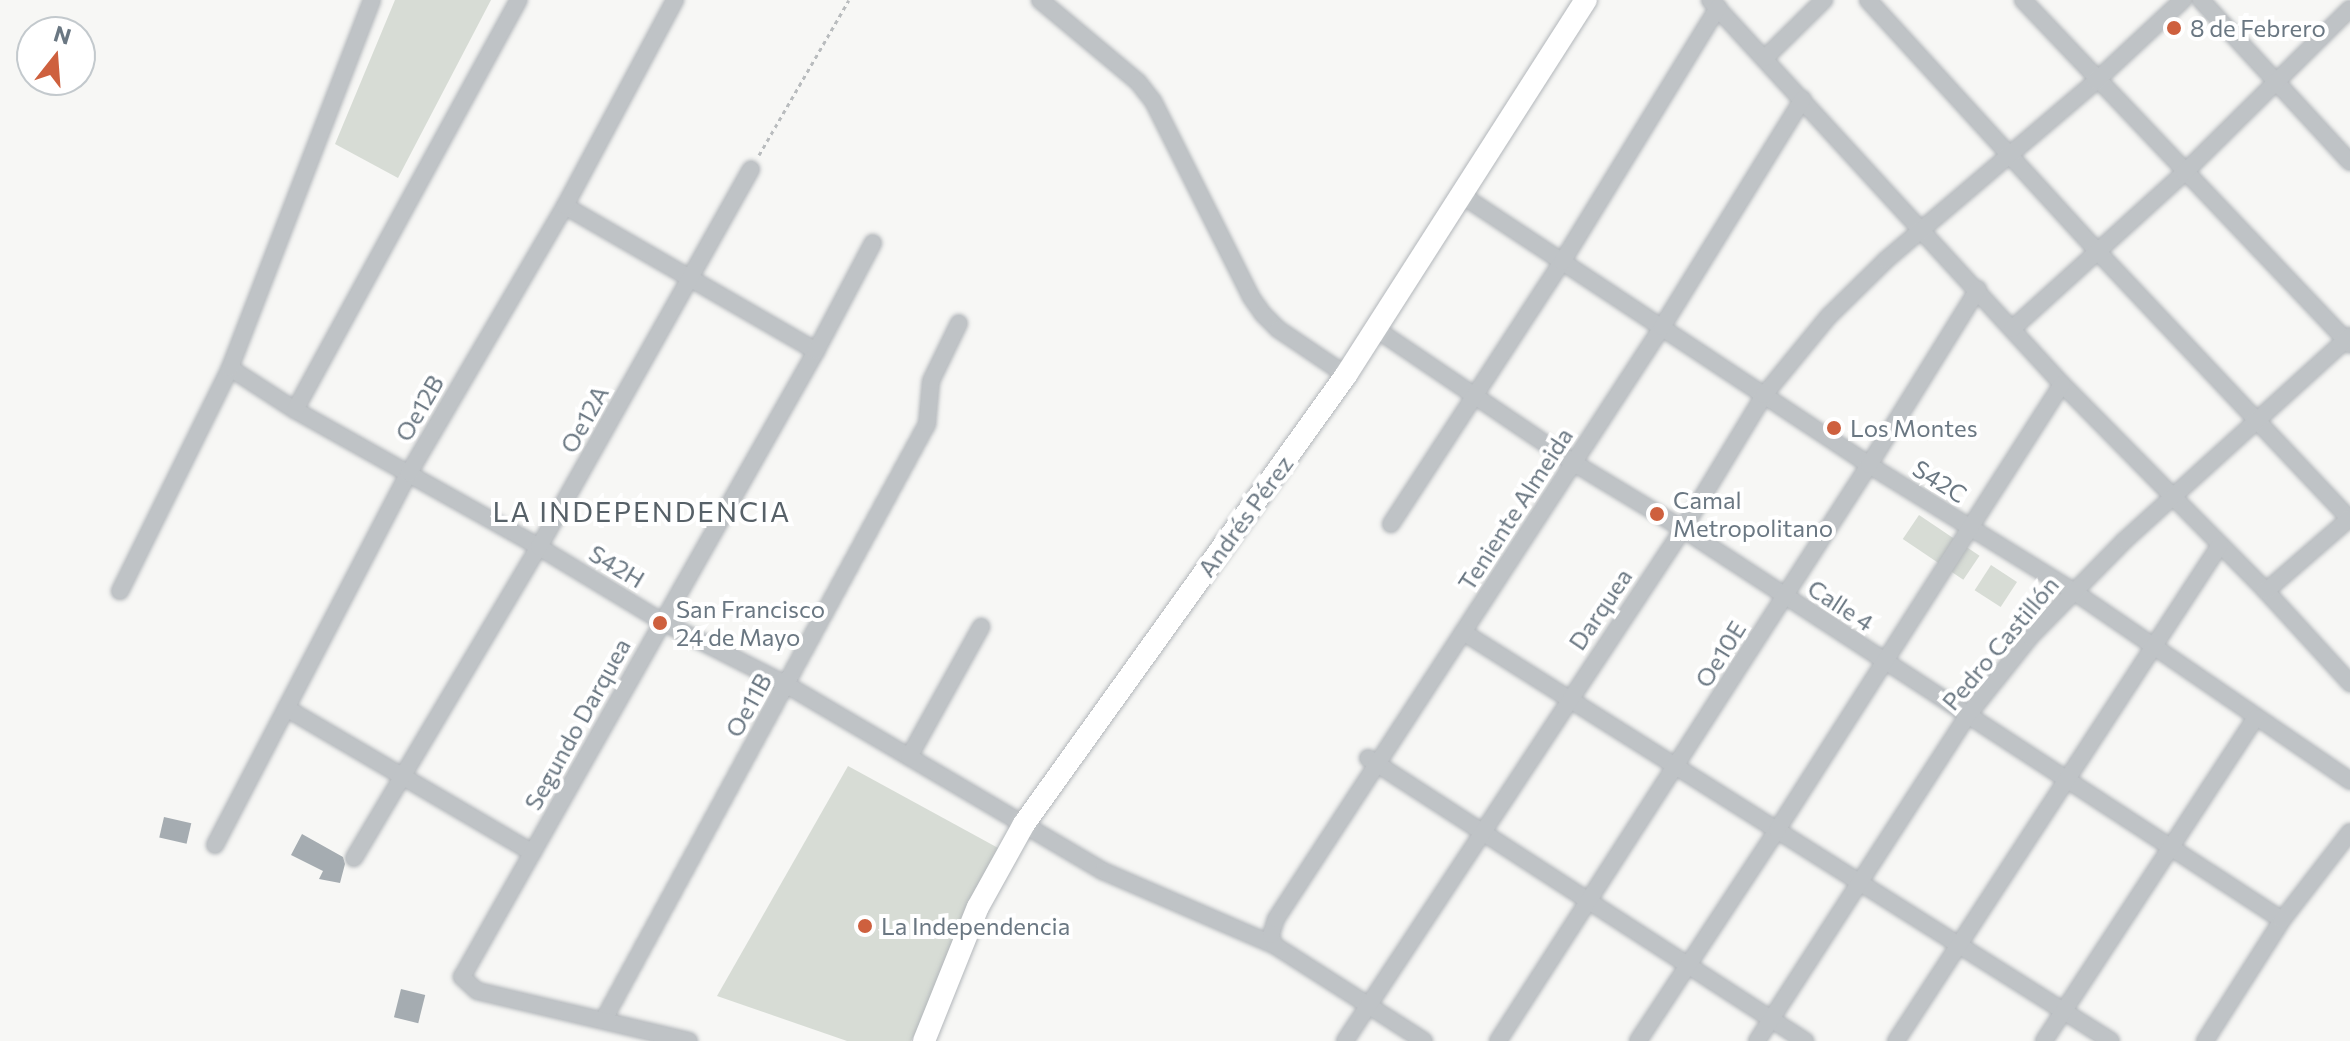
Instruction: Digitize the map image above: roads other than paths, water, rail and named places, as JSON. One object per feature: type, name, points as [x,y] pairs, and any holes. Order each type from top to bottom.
[{"type":"street","points":[[120,591],[230,368],[372,0]]},
{"type":"street","points":[[295,410],[519,0]]},
{"type":"street","name":"Oe12B","points":[[215,845],[409,473],[565,206],[675,0]]},
{"type":"street","points":[[1040,0],[1138,82],[1153,101],[1251,297],[1263,314],[1278,329],[1346,375]]},
{"type":"street","name":"Andrés Pérez","points":[[924,1041],[978,907],[1024,824],[1346,375],[1586,0]]},
{"type":"street","points":[[1765,58],[1824,0]]},
{"type":"street","points":[[1868,0],[2257,423],[2350,518],[2266,591]]},
{"type":"street","points":[[2023,0],[2096,81],[2348,340]]},
{"type":"street","points":[[1922,228],[2096,81],[2183,0]]},
{"type":"street","points":[[2201,0],[2350,162]]},
{"type":"street","points":[[1391,524],[1562,262],[1714,4],[2062,384],[2266,591],[2350,683]]},
{"type":"street","points":[[2012,329],[2184,173],[2350,9]]},
{"type":"street","name":"Teniente Almeida","points":[[1274,945],[1271,935],[1276,919],[1373,762],[1574,463],[1803,99]]},
{"type":"street","name":"Oe12A","points":[[354,858],[539,547],[751,169]]},
{"type":"street","name":"S42C","points":[[1463,196],[1869,465],[2073,591],[2350,781]]},
{"type":"street","points":[[565,206],[816,351]]},
{"type":"street","name":"Darquea","points":[[1345,1041],[1683,529],[1764,395],[1829,316],[1922,228]]},
{"type":"street","name":"Segundo Darquea","points":[[689,1041],[477,991],[464,982],[465,969],[816,351],[873,243]]},
{"type":"street","name":"Oe10E","points":[[1498,1041],[1869,465],[1978,289]]},
{"type":"street","name":"Oe11B","points":[[604,1019],[927,424],[931,381],[959,323]]},
{"type":"street","name":"Calle 4","points":[[1376,329],[1574,463],[1683,529],[2282,920]]},
{"type":"street","name":"Pedro Castillón","points":[[1757,1041],[1968,715],[2030,637],[2073,591],[2348,340]]},
{"type":"street","name":"S42H","points":[[230,368],[295,410],[539,547],[661,621],[787,685],[1152,895],[1274,945],[1424,1041]]},
{"type":"street","points":[[1638,1041],[2062,384]]},
{"type":"street","points":[[1896,1041],[2220,545]]},
{"type":"street","points":[[909,757],[981,627]]},
{"type":"street","points":[[1463,632],[2111,1041]]},
{"type":"street","points":[[286,708],[533,853]]},
{"type":"street","points":[[2044,1041],[2255,718]]},
{"type":"street","points":[[1373,762],[1805,1041]]},
{"type":"street","points":[[2205,1041],[2282,920],[2350,832]]},
{"type":"place","name":"8 de Febrero","points":[[2174,28]]},
{"type":"place","name":"Los Montes","points":[[1834,428]]},
{"type":"place","name":"Camal Metropolitano","points":[[1657,514]]},
{"type":"place","name":"San Francisco 24 de Mayo","points":[[660,623]]},
{"type":"place","name":"La Independencia","points":[[865,926]]},
{"type":"district","name":"LA INDEPENDENCIA","points":[[642,511]]}]
